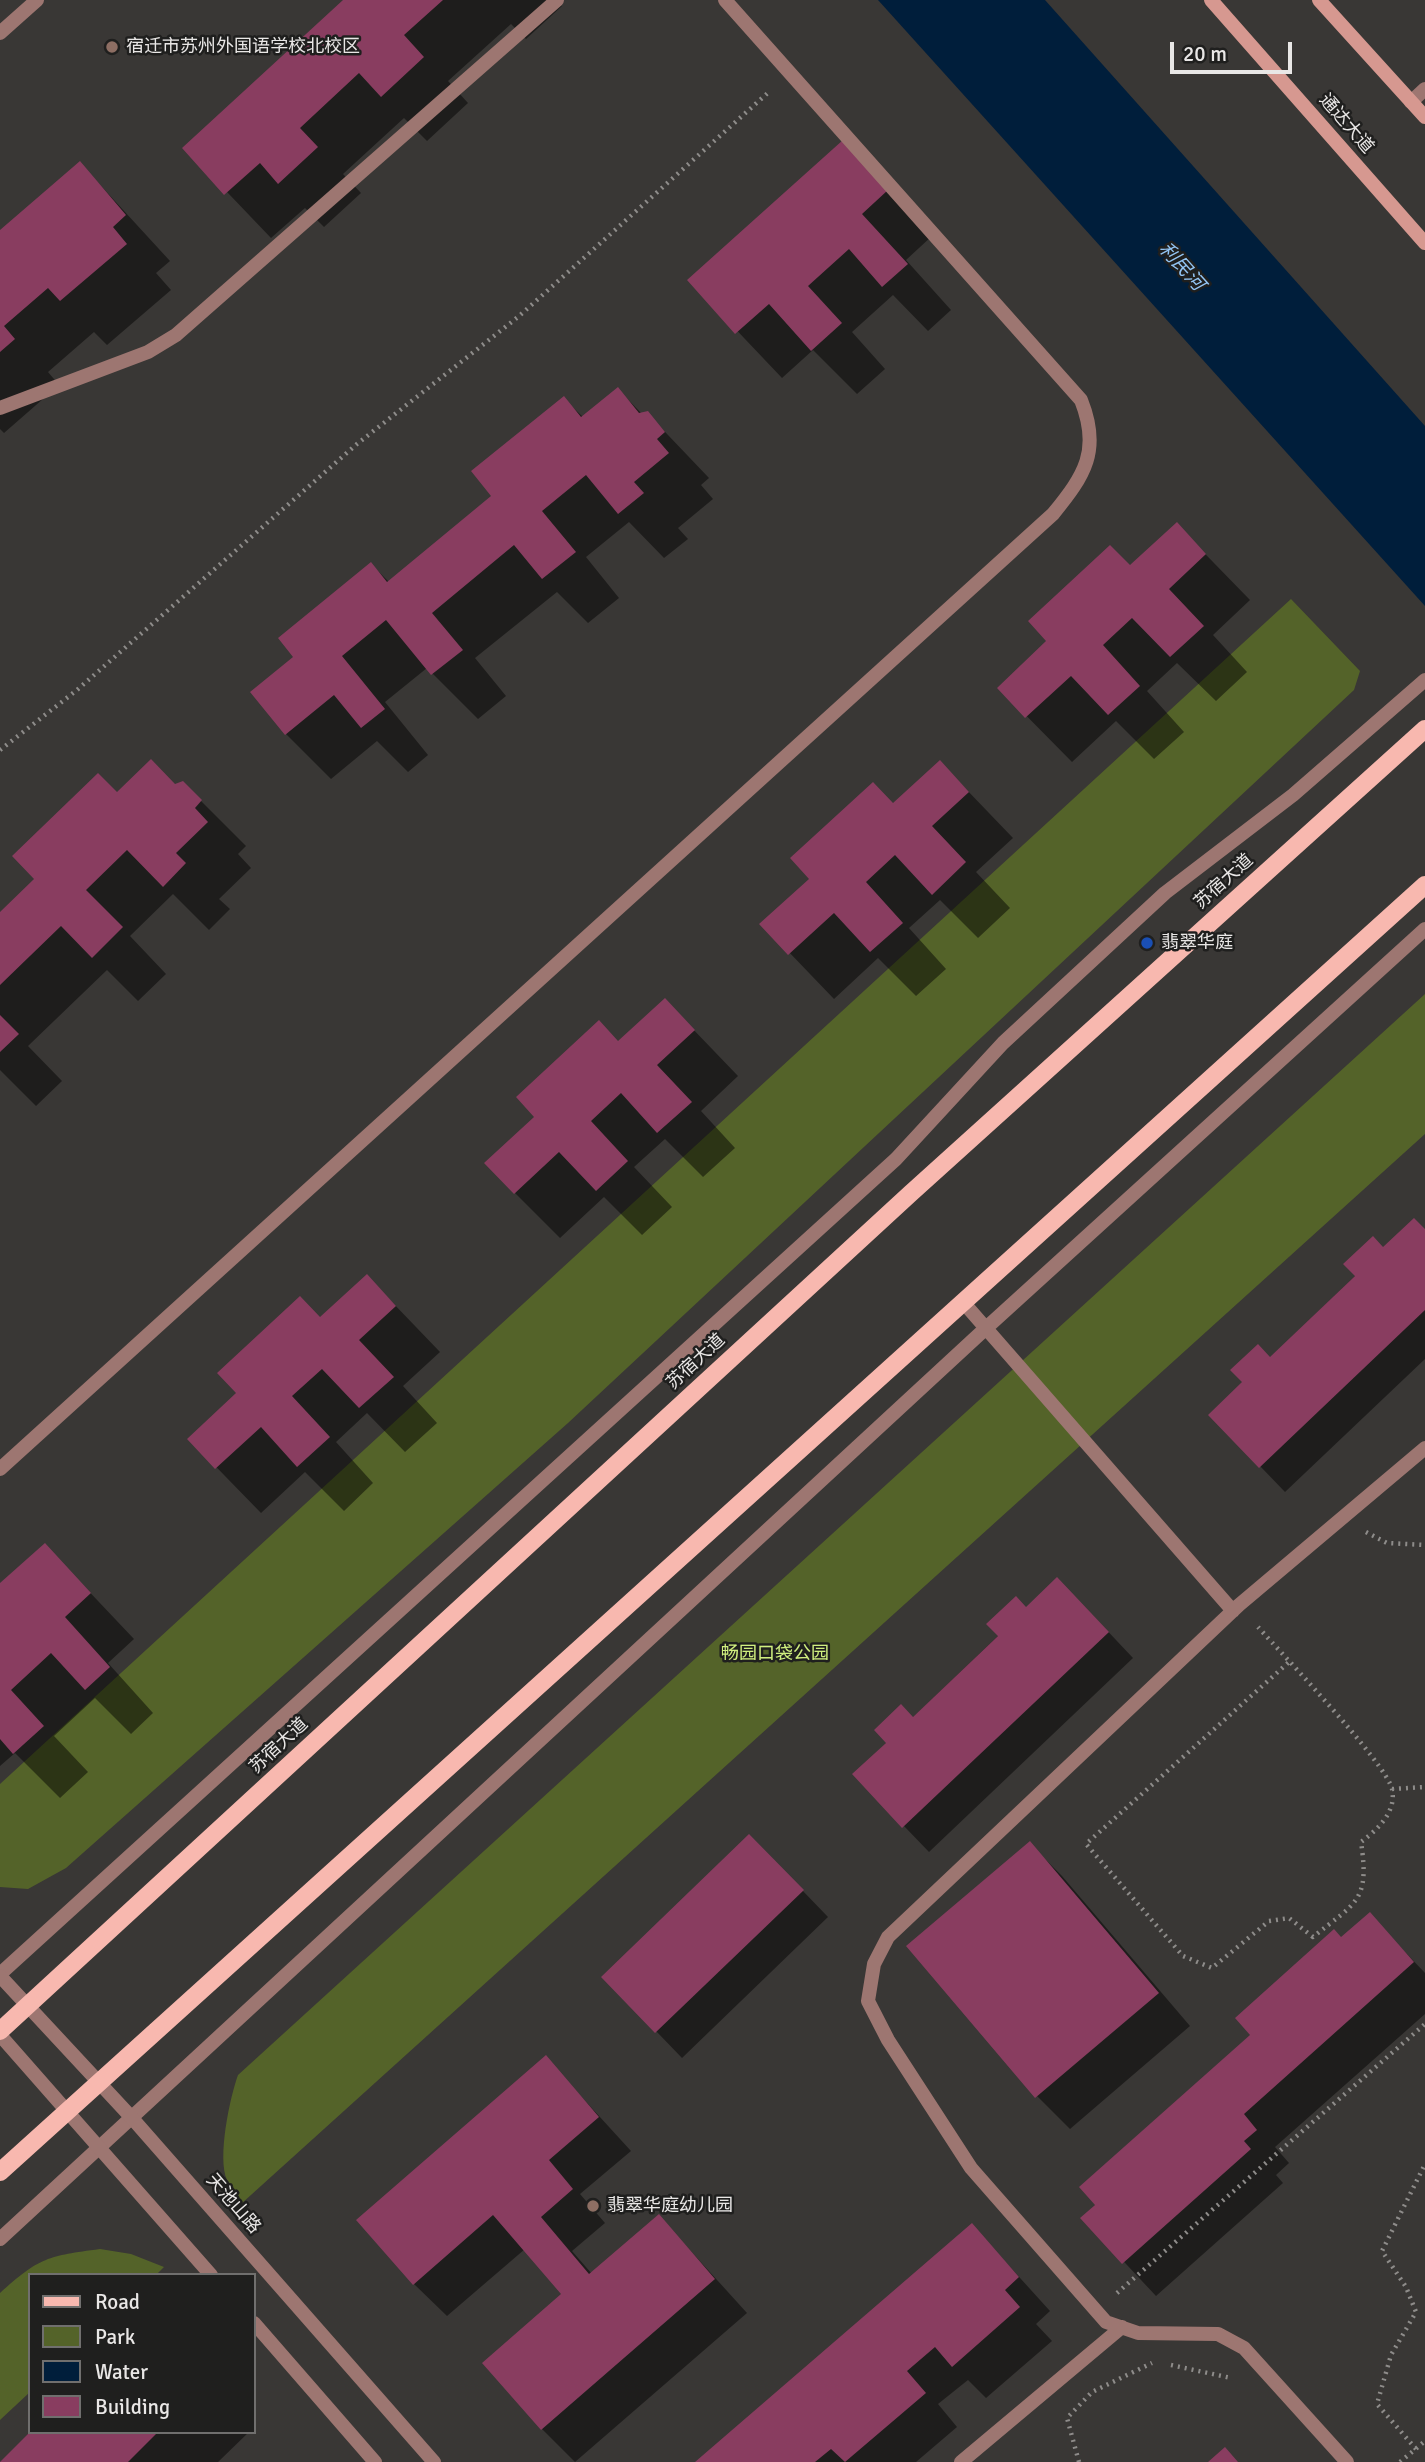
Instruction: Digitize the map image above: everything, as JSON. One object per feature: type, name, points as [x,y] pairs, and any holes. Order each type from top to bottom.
[{"type":"main road","name":"通达大道","points":[[1210,0],[1425,243]]},
{"type":"main road","points":[[1319,0],[1425,117]]},
{"type":"main road","name":"苏宿大道","points":[[0,2033],[922,1184],[1425,729]]},
{"type":"main road","points":[[0,2172],[1425,885]]},
{"type":"street","points":[[0,33],[37,0]]},
{"type":"street","points":[[0,408],[148,352],[176,335],[558,0]]},
{"type":"street","points":[[0,1469],[1053,514],[1079,482],[1090,453],[1090,422],[1081,400],[725,0]]},
{"type":"street","points":[[1411,102],[1425,89]]},
{"type":"street","points":[[0,1975],[897,1159],[1003,1043],[1165,893],[1293,794],[1425,680]]},
{"type":"street","points":[[0,2239],[985,1329],[1425,929]]},
{"type":"street","points":[[963,1303],[1236,1608]]},
{"type":"street","points":[[1346,2462],[1244,2348],[1218,2334],[1138,2333],[1106,2322],[971,2168],[896,2052],[868,2001],[874,1964],[888,1937],[1236,1608],[1425,1448]]},
{"type":"street","name":"天池山路","points":[[0,1975],[132,2118],[434,2462]]},
{"type":"street","points":[[0,2033],[209,2273]]},
{"type":"street","points":[[256,2325],[375,2462]]},
{"type":"street","points":[[961,2462],[1122,2327]]},
{"type":"path","points":[[0,750],[77,690],[357,444],[518,317],[789,74]]},
{"type":"path","points":[[1342,1518],[1387,1543],[1425,1545]]},
{"type":"path","points":[[1236,1608],[1289,1662],[1375,1762],[1392,1789],[1391,1809],[1377,1830],[1361,1842],[1365,1884],[1360,1897],[1352,1905],[1313,1937],[1289,1918],[1269,1921],[1212,1968],[1183,1956],[1086,1844],[1289,1662]]},
{"type":"path","points":[[1392,1789],[1425,1787]]},
{"type":"path","points":[[1096,2311],[1425,2024]]},
{"type":"path","points":[[1416,2449],[1377,2404],[1391,2355],[1416,2312],[1406,2287],[1382,2251],[1425,2164]]},
{"type":"path","points":[[1079,2462],[1067,2418],[1092,2392],[1150,2363],[1187,2366],[1242,2381]]},
{"type":"path","points":[[1400,2462],[1425,2441]]},
{"type":"green space","points":[[1291,599],[1360,671],[1354,690],[568,1423],[66,1868],[28,1889],[0,1887],[0,1784]]},
{"type":"green space","name":"畅园口袋公园","points":[[1425,994],[1425,1134],[241,2204],[227,2180],[223,2157],[228,2112],[238,2075]]},
{"type":"green space","points":[[100,2249],[131,2254],[164,2267],[158,2273],[28,2273],[28,2394],[0,2420],[0,2293],[36,2265],[68,2254]]},
{"type":"water","name":"利民河","points":[[878,0],[1045,0],[1425,426],[1425,606]]},
{"type":"building","points":[[343,0],[443,0],[404,35],[424,57],[381,97],[359,73],[300,128],[318,147],[278,184],[260,163],[224,195],[182,148]]},
{"type":"building","points":[[843,140],[888,190],[862,214],[908,264],[882,287],[849,249],[808,286],[842,323],[811,351],[769,304],[735,334],[687,280]]},
{"type":"building","points":[[80,161],[126,215],[113,227],[127,244],[60,301],[48,288],[4,326],[15,339],[0,352],[0,230]]},
{"type":"building","points":[[618,387],[639,413],[648,411],[665,432],[657,439],[669,453],[634,482],[644,493],[618,514],[586,475],[542,511],[576,552],[542,579],[514,545],[432,613],[463,650],[431,675],[386,620],[342,656],[385,709],[361,728],[334,695],[285,735],[250,692],[293,657],[278,638],[371,562],[387,582],[491,496],[471,471],[564,396],[581,417]]},
{"type":"building","points":[[1177,522],[1206,554],[1169,589],[1204,626],[1170,657],[1132,618],[1103,645],[1140,686],[1108,715],[1071,676],[1025,718],[997,688],[1046,641],[1028,621],[1110,545],[1130,565]]},
{"type":"building","points":[[151,759],[175,784],[183,781],[202,800],[195,808],[208,822],[176,853],[186,863],[163,887],[127,850],[86,890],[123,927],[92,958],[61,926],[0,985],[0,912],[34,879],[12,856],[98,773],[117,792]]},
{"type":"building","points":[[940,760],[969,792],[932,826],[966,862],[932,895],[895,855],[866,882],[903,923],[870,952],[834,913],[788,955],[759,924],[809,879],[790,858],[873,782],[893,803]]},
{"type":"building","points":[[665,998],[695,1030],[657,1065],[692,1102],[657,1133],[621,1093],[591,1121],[628,1161],[596,1191],[559,1152],[514,1194],[484,1163],[534,1117],[516,1097],[599,1020],[618,1041]]},
{"type":"building","points":[[0,1015],[19,1034],[0,1052]]},
{"type":"building","points":[[1414,1218],[1425,1229],[1425,1310],[1259,1468],[1208,1415],[1242,1382],[1230,1370],[1258,1344],[1270,1357],[1355,1276],[1343,1264],[1373,1236],[1383,1247]]},
{"type":"building","points":[[367,1274],[396,1306],[359,1340],[394,1377],[359,1408],[322,1369],[292,1396],[330,1437],[297,1467],[261,1427],[215,1469],[187,1439],[236,1393],[217,1373],[300,1296],[320,1317]]},
{"type":"building","points":[[45,1543],[91,1593],[65,1617],[110,1667],[85,1690],[51,1653],[11,1690],[44,1726],[13,1754],[0,1739],[0,1583]]},
{"type":"building","points":[[1057,1577],[1109,1632],[902,1828],[852,1774],[886,1743],[874,1730],[901,1704],[913,1717],[998,1636],[986,1624],[1016,1596],[1026,1607]]},
{"type":"building","points":[[749,1834],[804,1890],[655,2033],[601,1977]]},
{"type":"building","points":[[1030,1841],[1159,1993],[1035,2098],[906,1946]]},
{"type":"building","points":[[1370,1912],[1414,1962],[1244,2114],[1257,2130],[1244,2141],[1251,2149],[1122,2264],[1080,2218],[1095,2205],[1079,2187],[1250,2035],[1235,2018],[1334,1929],[1341,1937]]},
{"type":"building","points":[[546,2055],[599,2117],[549,2160],[573,2189],[541,2217],[589,2274],[659,2214],[715,2279],[541,2430],[482,2363],[561,2294],[493,2215],[413,2285],[356,2220]]},
{"type":"building","points":[[972,2223],[1019,2277],[1005,2290],[1020,2307],[952,2367],[935,2347],[907,2371],[926,2393],[845,2462],[831,2449],[815,2462],[695,2462]]},
{"type":"building","points":[[28,2434],[156,2434],[128,2462],[0,2462]]},
{"type":"building","points":[[1225,2447],[1238,2462],[1208,2462]]},
{"type":"place","name":"宿迁市苏州外国语学校北校区","points":[[112,47]]},
{"type":"place","name":"翡翠华庭","points":[[1147,943]]},
{"type":"place","name":"翡翠华庭幼儿园","points":[[593,2206]]}]
